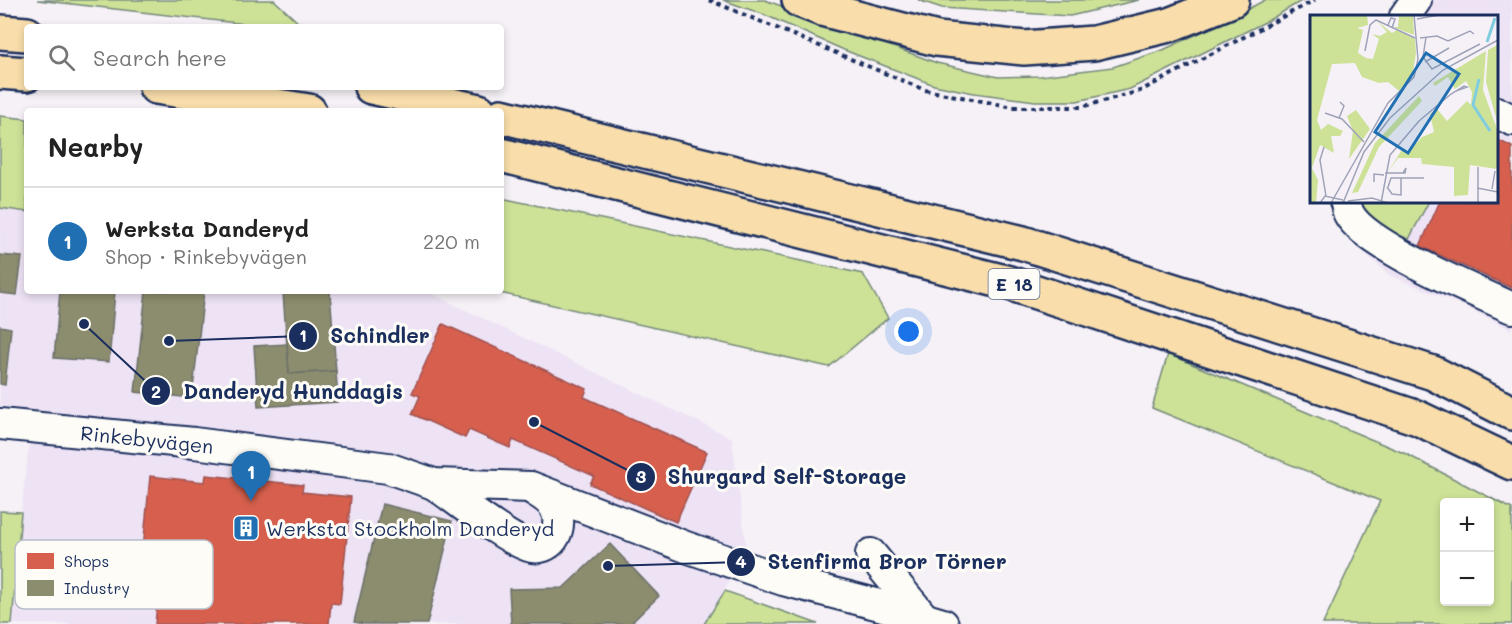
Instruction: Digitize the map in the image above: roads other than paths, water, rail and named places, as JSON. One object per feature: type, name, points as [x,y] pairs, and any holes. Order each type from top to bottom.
[{"type":"main road","points":[[799,0],[822,9],[937,39],[1024,48],[1094,43],[1169,25],[1232,0]]},
{"type":"main road","points":[[0,32],[24,34]]},
{"type":"main road","points":[[0,72],[24,74]]},
{"type":"main road","points":[[175,90],[290,108]]},
{"type":"main road","points":[[385,90],[466,108]]},
{"type":"main road","name":"E 18","points":[[504,117],[1023,243],[1433,373],[1512,413]]},
{"type":"main road","name":"E 18","points":[[504,155],[1009,283],[1418,418],[1512,463]]},
{"type":"street","points":[[1406,15],[1416,0]]},
{"type":"street","points":[[1497,112],[1512,120]]},
{"type":"street","points":[[1345,202],[1350,215],[1370,235],[1396,252],[1512,308]]},
{"type":"street","name":"Rinkebyvägen","points":[[0,424],[194,443],[388,468],[434,484],[517,542],[534,548],[549,542],[556,536],[558,519],[555,507],[531,488]]},
{"type":"street","name":"Rinkebyvägen","points":[[434,484],[531,488],[686,547],[783,580],[934,621]]},
{"type":"street","points":[[872,554],[934,621]]},
{"type":"place","name":"Danderyd Hunddagis","points":[[84,324]]},
{"type":"place","name":"Schindler","points":[[169,341]]},
{"type":"place","name":"Shurgard Self-Storage","points":[[534,422]]},
{"type":"place","name":"Werksta Danderyd","points":[[251,501]]},
{"type":"place","name":"Werksta Stockholm Danderyd","points":[[246,528]]},
{"type":"place","name":"Stenfirma Bror Törner","points":[[608,566]]}]
